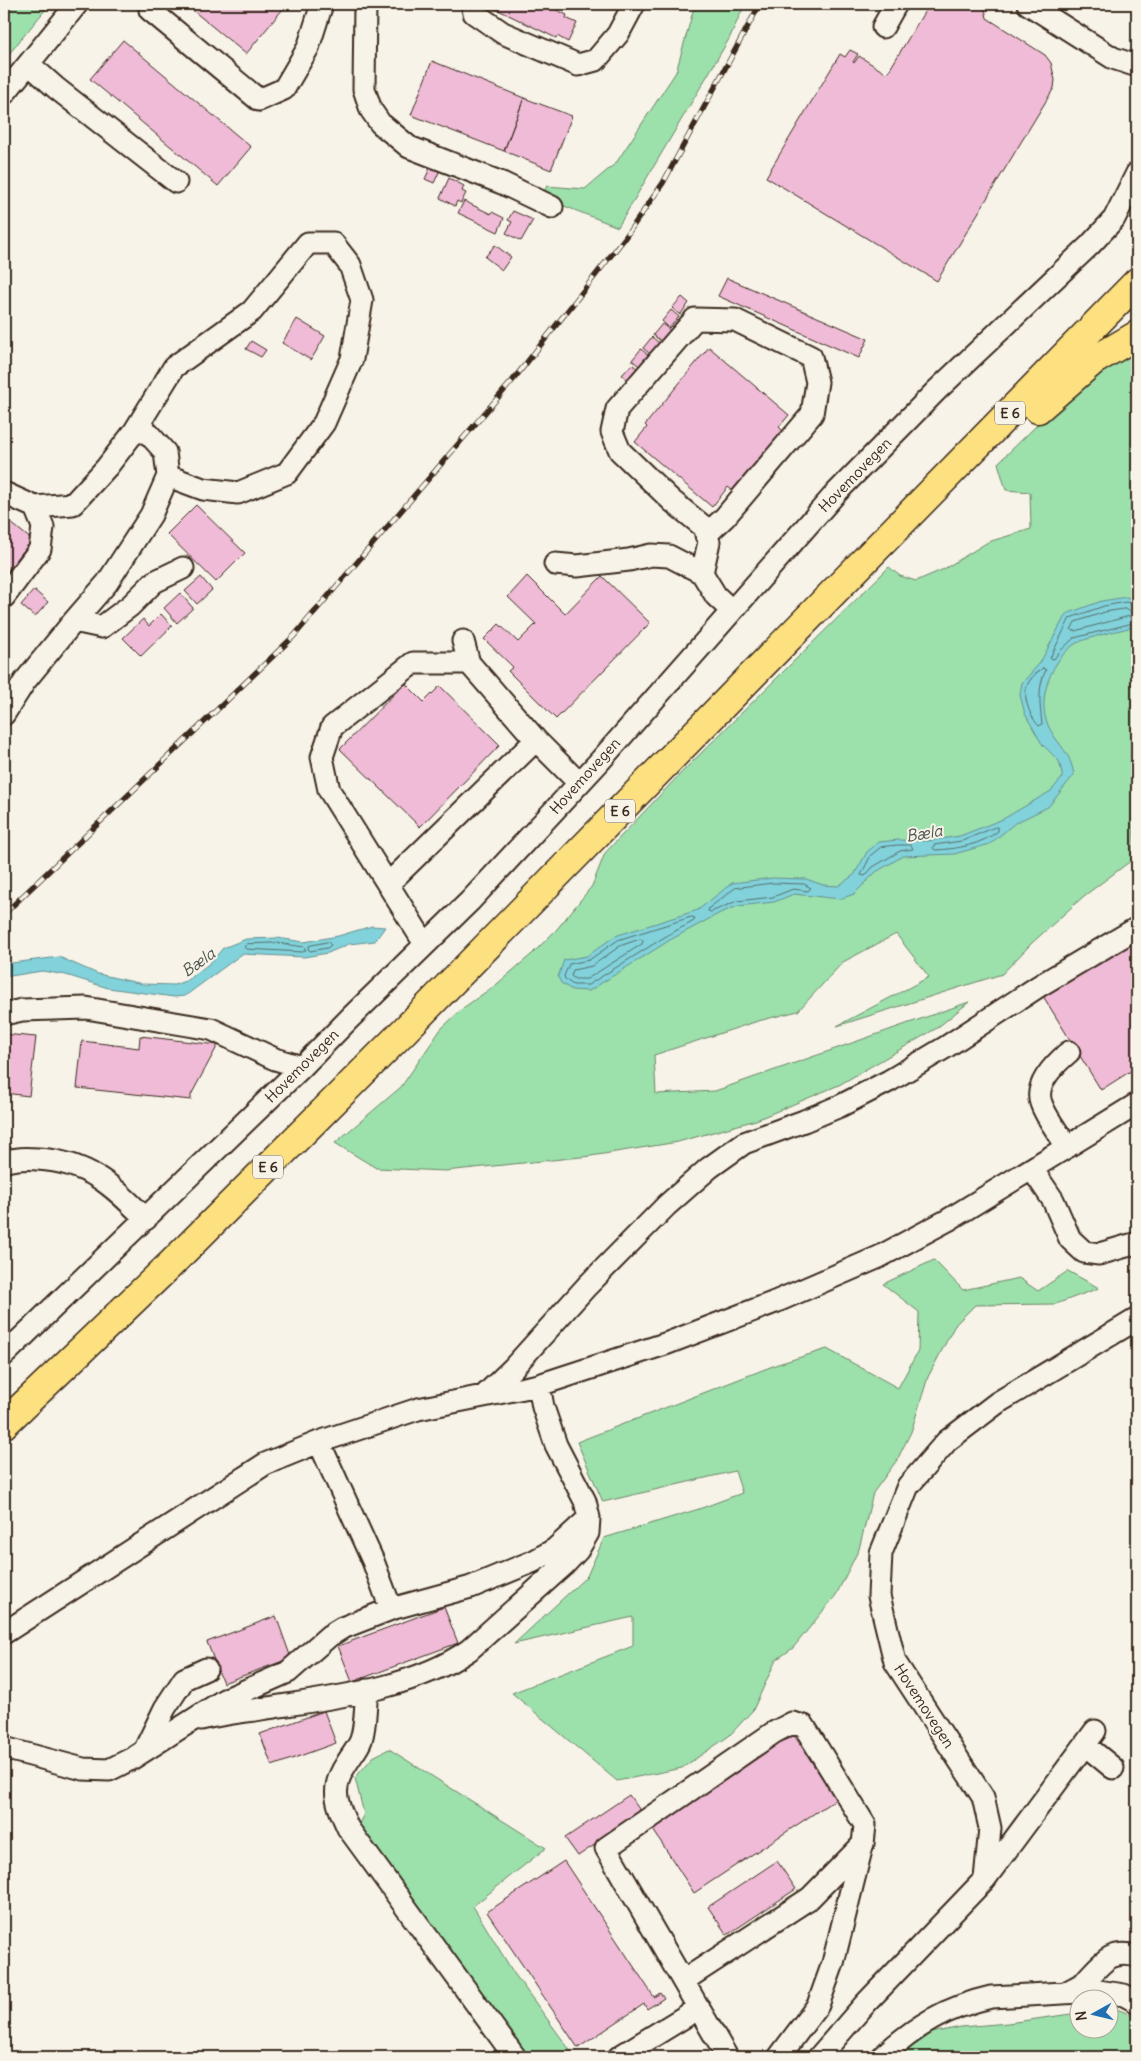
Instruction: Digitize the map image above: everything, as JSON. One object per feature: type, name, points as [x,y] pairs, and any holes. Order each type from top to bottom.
[{"type":"highway","points":[[712,716],[724,693],[742,670],[1137,262]]},
{"type":"highway","name":"E 6","points":[[4,1424],[108,1326],[241,1194],[883,543],[1137,282]]},
{"type":"highway","points":[[883,543],[944,503],[999,446],[1066,382],[1093,361],[1137,335]]},
{"type":"street","points":[[4,94],[77,4]]},
{"type":"street","points":[[150,10],[259,100],[284,89],[308,48],[322,4]]},
{"type":"street","points":[[365,4],[364,89],[371,110],[380,123],[409,147],[502,183],[552,207]]},
{"type":"street","points":[[469,7],[503,33],[578,65],[596,60],[618,34],[634,4]]},
{"type":"street","points":[[883,27],[896,4]]},
{"type":"street","points":[[1028,4],[1113,58],[1137,66]]},
{"type":"street","points":[[29,64],[56,88],[176,182]]},
{"type":"street","name":"Hovemovegen","points":[[4,1355],[146,1219],[470,901],[579,783],[836,493],[936,390],[1090,245],[1114,219],[1137,173]]},
{"type":"street","points":[[4,494],[35,507],[72,504],[107,467],[134,432],[174,367],[252,310],[308,243],[333,243],[350,265],[362,300],[352,359],[324,423],[287,473],[238,493],[202,489],[168,476]]},
{"type":"street","points":[[702,573],[709,542],[706,535],[704,527],[672,501],[620,451],[612,432],[617,409],[695,320],[735,320],[811,357],[817,382],[812,414],[725,517],[706,535]]},
{"type":"street","points":[[4,714],[25,681],[107,583],[150,515],[168,476],[165,452],[147,432],[134,432]]},
{"type":"street","points":[[4,597],[40,549],[43,527],[35,507]]},
{"type":"street","points":[[555,564],[577,566],[630,560],[651,554],[669,556],[702,573],[716,596],[731,610]]},
{"type":"street","points":[[74,621],[102,627],[130,606],[154,582],[183,568]]},
{"type":"street","points":[[463,641],[469,663],[536,740],[579,783]]},
{"type":"street","points":[[425,944],[329,790],[322,757],[332,728],[414,663],[469,663]]},
{"type":"street","points":[[388,884],[536,740]]},
{"type":"street","points":[[485,1395],[513,1368],[587,1286],[667,1205],[709,1168],[744,1143],[822,1114],[888,1081],[946,1047],[1039,986],[1137,928]]},
{"type":"street","points":[[4,1014],[22,1010],[86,1008],[211,1029],[276,1059],[302,1067]]},
{"type":"street","points":[[1067,1147],[1040,1102],[1042,1082],[1054,1065],[1069,1052]]},
{"type":"street","points":[[4,1632],[265,1464],[319,1442],[418,1409],[539,1385],[677,1340],[775,1302],[879,1256],[948,1220],[1137,1104]]},
{"type":"street","points":[[4,1162],[20,1158],[52,1160],[83,1168],[109,1185],[146,1219]]},
{"type":"street","points":[[1032,1168],[1053,1200],[1070,1239],[1084,1252],[1099,1254],[1137,1244]]},
{"type":"street","name":"Hovemovegen","points":[[985,1879],[990,1828],[983,1797],[895,1662],[878,1596],[881,1553],[908,1486],[947,1441],[997,1403],[1137,1319]]},
{"type":"street","points":[[191,1722],[211,1717],[332,1698],[367,1690],[436,1668],[469,1650],[578,1550],[588,1533],[589,1518],[585,1501],[556,1446],[543,1407],[539,1385]]},
{"type":"street","points":[[319,1442],[373,1561],[391,1609]]},
{"type":"street","points":[[4,1748],[82,1769],[109,1770],[191,1722],[224,1700],[288,1672],[329,1636],[342,1628],[391,1609],[471,1587],[534,1561],[555,1548],[589,1518]]},
{"type":"street","points":[[145,1750],[165,1708],[184,1679],[206,1669]]},
{"type":"street","points":[[367,1690],[360,1742],[341,1771],[337,1781],[336,1798],[338,1807],[348,1828],[515,2057]]},
{"type":"street","points":[[727,2057],[606,1848],[772,1733],[792,1723],[804,1726],[866,1825],[833,1962],[818,2005],[779,2057]]},
{"type":"street","points":[[819,2057],[866,2003],[985,1879],[1090,1738],[1113,1768]]},
{"type":"street","points":[[683,1980],[810,1898],[862,1844]]},
{"type":"street","points":[[1067,1992],[1087,1980],[1093,1970],[1108,1956],[1129,1954],[1137,1956]]},
{"type":"street","points":[[882,2057],[919,2027],[957,2006],[991,1997],[1098,1991],[1124,1995],[1137,2002]]},
{"type":"street","points":[[619,2057],[699,2008]]},
{"type":"green space","points":[[4,4],[50,4],[4,60]]},
{"type":"green space","points":[[695,4],[745,4],[729,39],[618,227],[541,197],[547,186],[585,189],[616,163],[676,72]]},
{"type":"green space","points":[[1137,344],[1137,821],[1134,824],[1132,860],[1084,896],[1033,942],[1002,974],[837,1026],[929,977],[896,934],[843,962],[798,1011],[758,1021],[654,1055],[656,1094],[715,1091],[969,1002],[937,1028],[839,1085],[756,1120],[678,1142],[591,1156],[445,1171],[376,1168],[335,1143],[401,1087],[441,1029],[463,1008],[497,984],[532,954],[557,929],[592,886],[605,853],[683,771],[889,567],[900,576],[916,581],[944,569],[988,542],[1031,529],[1030,492],[1006,490],[998,463],[1072,391]]},
{"type":"green space","points":[[934,1260],[963,1290],[1019,1278],[1038,1291],[1068,1271],[1099,1288],[1056,1304],[975,1305],[955,1325],[928,1377],[911,1432],[897,1460],[873,1493],[859,1549],[836,1595],[793,1648],[776,1660],[753,1710],[729,1736],[682,1768],[617,1781],[512,1693],[633,1646],[633,1617],[514,1644],[587,1576],[604,1538],[699,1509],[742,1493],[735,1471],[603,1502],[577,1442],[778,1364],[827,1349],[898,1388],[918,1351],[919,1312],[883,1284]]},
{"type":"green space","points":[[389,1749],[546,1848],[473,1906],[513,1972],[575,2057],[524,2057],[357,1827],[364,1814],[355,1778],[373,1757]]},
{"type":"green space","points":[[1118,2010],[1137,2017],[1137,2057],[898,2057],[931,2033],[961,2027],[1008,2023],[1068,2014],[1068,2038],[1118,2038]]},
{"type":"water","points":[[1127,597],[1137,601],[1137,626],[1095,636],[1075,644],[1059,659],[1048,680],[1044,703],[1045,715],[1048,725],[1070,759],[1074,775],[1048,807],[1015,823],[990,844],[954,854],[903,856],[876,872],[854,894],[840,899],[794,894],[774,902],[738,906],[720,913],[670,940],[589,991],[572,990],[561,983],[558,977],[564,960],[587,956],[615,936],[698,910],[732,883],[773,878],[806,879],[823,885],[838,886],[854,875],[867,852],[879,842],[898,840],[927,841],[960,836],[1003,819],[1051,791],[1062,778],[1059,761],[1042,744],[1025,714],[1020,695],[1022,683],[1040,663],[1066,614],[1102,601]]},
{"type":"water","points":[[372,926],[385,927],[375,941],[349,944],[328,953],[304,957],[242,954],[185,996],[174,997],[108,988],[66,975],[42,971],[4,977],[4,964],[59,957],[98,974],[143,984],[174,985],[188,980],[211,962],[223,948],[246,939],[277,938],[304,942],[338,936]]},
{"type":"building","points":[[185,4],[287,4],[246,54]]},
{"type":"building","points":[[491,4],[544,4],[567,15],[566,18],[577,23],[568,42],[490,6]]},
{"type":"building","points":[[929,4],[980,4],[985,9],[987,18],[1045,55],[1051,63],[1055,80],[1054,88],[937,281],[766,177],[840,54],[845,57],[850,50],[858,54],[854,63],[859,56],[887,74]]},
{"type":"building","points":[[123,40],[251,147],[218,186],[90,79]]},
{"type":"building","points":[[432,61],[524,98],[504,151],[411,115]]},
{"type":"building","points":[[524,98],[572,116],[551,170],[504,151]]},
{"type":"building","points":[[431,166],[440,170],[434,183],[425,179]]},
{"type":"building","points":[[449,178],[464,186],[462,191],[466,193],[461,203],[457,201],[455,206],[440,198]]},
{"type":"building","points":[[464,201],[504,218],[498,232],[458,213]]},
{"type":"building","points":[[513,211],[533,220],[521,241],[506,233],[512,222],[508,220]]},
{"type":"building","points":[[495,245],[511,257],[502,270],[485,257]]},
{"type":"building","points":[[727,278],[868,339],[859,358],[718,296]]},
{"type":"building","points":[[682,297],[689,303],[680,315],[672,308]]},
{"type":"building","points":[[671,310],[679,317],[669,328],[662,321]]},
{"type":"building","points":[[297,319],[325,336],[311,360],[282,343]]},
{"type":"building","points":[[662,324],[670,330],[661,341],[653,335]]},
{"type":"building","points":[[652,337],[659,343],[650,354],[643,348]]},
{"type":"building","points":[[251,341],[266,350],[261,357],[246,349]]},
{"type":"building","points":[[709,347],[789,415],[779,427],[783,431],[733,491],[728,487],[712,507],[635,442],[647,427],[645,425]]},
{"type":"building","points":[[641,349],[648,355],[639,366],[632,360]]},
{"type":"building","points":[[632,364],[639,370],[630,381],[622,375]]},
{"type":"building","points":[[196,505],[245,553],[216,582],[167,534]]},
{"type":"building","points":[[10,522],[32,540],[6,573],[4,571],[4,529]]},
{"type":"building","points":[[527,576],[565,614],[602,576],[650,623],[556,719],[508,671],[513,667],[484,639],[499,624],[518,642],[536,624],[508,597]]},
{"type":"building","points":[[201,577],[212,590],[197,604],[185,591]]},
{"type":"building","points":[[34,590],[48,602],[35,617],[21,605]]},
{"type":"building","points":[[180,593],[193,608],[177,623],[164,608]]},
{"type":"building","points":[[161,614],[172,626],[141,656],[123,638],[143,619],[149,626]]},
{"type":"building","points":[[405,683],[424,702],[440,686],[500,745],[420,827],[340,749]]},
{"type":"building","points":[[1137,937],[1137,1067],[1101,1090],[1043,996]]},
{"type":"building","points":[[4,1034],[36,1037],[29,1096],[4,1093]]},
{"type":"building","points":[[140,1036],[218,1045],[191,1095],[191,1100],[77,1088],[82,1041],[139,1048]]},
{"type":"building","points":[[444,1607],[458,1643],[352,1682],[338,1646]]},
{"type":"building","points":[[276,1616],[291,1658],[223,1683],[207,1642]]},
{"type":"building","points":[[324,1711],[336,1743],[272,1766],[260,1734]]},
{"type":"building","points":[[792,1732],[836,1799],[694,1893],[650,1825]]},
{"type":"building","points":[[629,1795],[642,1813],[578,1856],[565,1838]]},
{"type":"building","points":[[564,1861],[654,1997],[660,1993],[664,1998],[647,2009],[644,2004],[578,2048],[487,1912]]},
{"type":"building","points":[[777,1861],[796,1889],[727,1935],[708,1907]]},
{"type":"railway","points":[[4,914],[294,636],[513,380],[624,239],[663,183],[760,4]]},
{"type":"water label","name":"Bæla","points":[[924,833]]},
{"type":"water label","name":"Bæla","points":[[198,962]]}]
